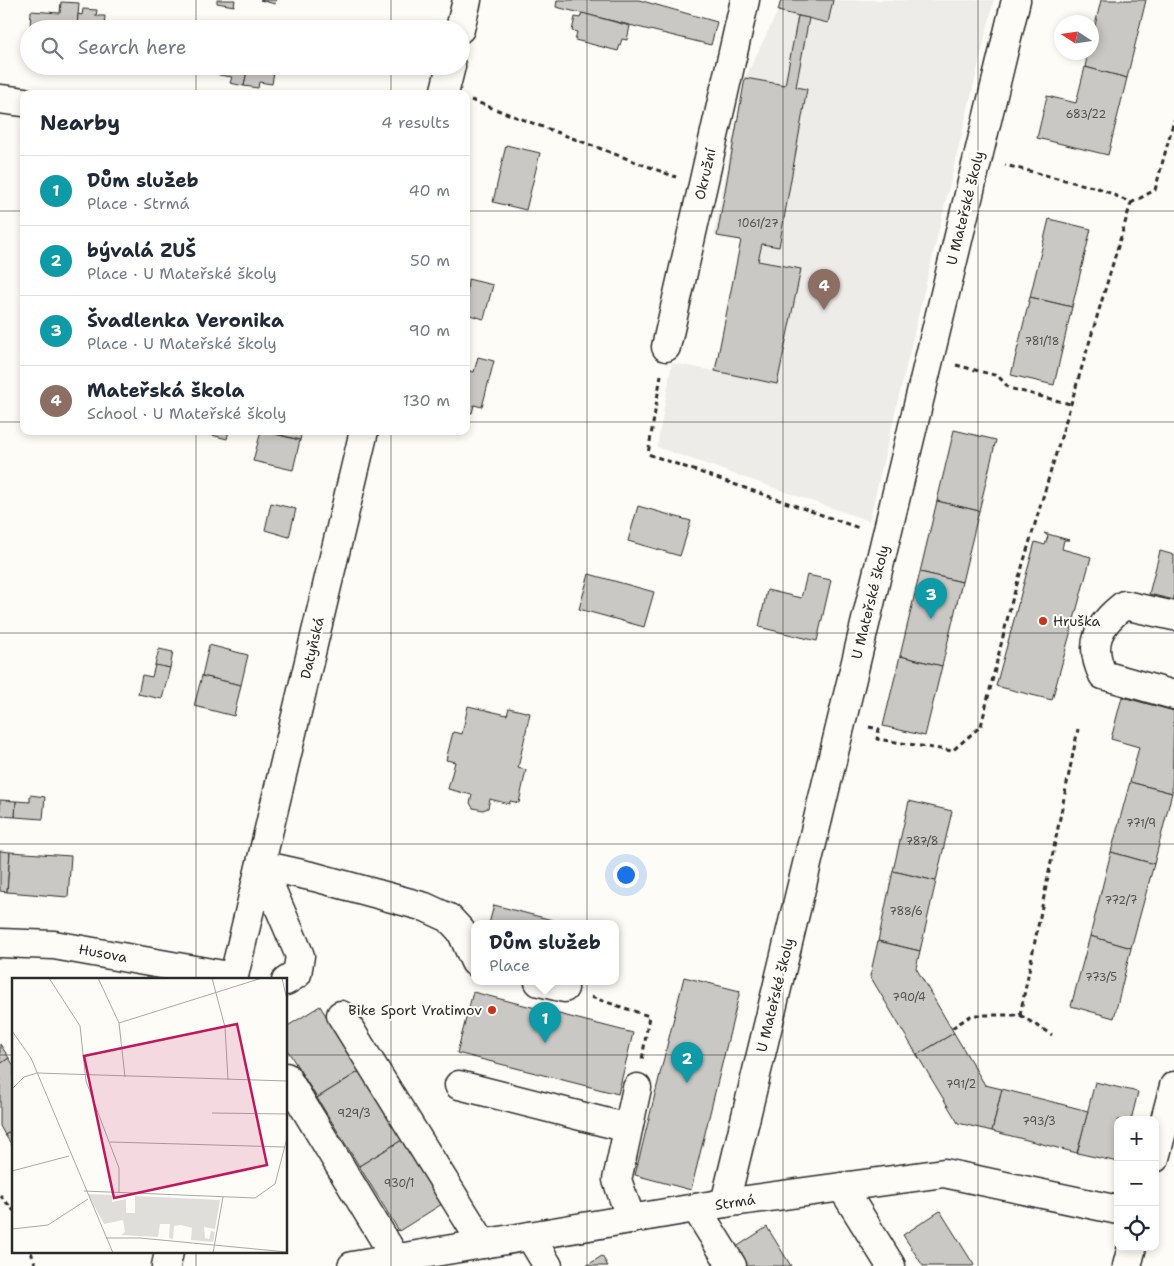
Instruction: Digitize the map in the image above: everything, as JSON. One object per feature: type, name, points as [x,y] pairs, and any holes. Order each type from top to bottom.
[{"type":"street","points":[[462,20],[467,0]]},
{"type":"street","name":"Okružní","points":[[666,347],[745,0]]},
{"type":"street","name":"U Mateřské školy","points":[[725,1204],[1016,0]]},
{"type":"street","points":[[445,90],[449,75]]},
{"type":"street","points":[[0,99],[20,102]]},
{"type":"street","name":"Datyňská","points":[[234,978],[363,435]]},
{"type":"street","points":[[1174,616],[1124,604],[1109,617],[1098,634],[1096,660],[1103,675],[1174,695]]},
{"type":"street","points":[[261,865],[343,884],[425,907],[449,918],[461,931],[471,953]]},
{"type":"street","points":[[261,865],[300,956],[297,974],[288,980]]},
{"type":"street","name":"Husova","points":[[0,942],[54,945],[234,978]]},
{"type":"street","points":[[341,1015],[483,1244]]},
{"type":"street","points":[[288,1081],[396,1259]]},
{"type":"street","points":[[458,1085],[628,1128]]},
{"type":"street","points":[[1159,1143],[1174,1086]]},
{"type":"street","points":[[631,1219],[617,1180],[637,1088]]},
{"type":"street","name":"Strmá","points":[[363,1265],[696,1208],[944,1173],[1114,1209]]},
{"type":"street","points":[[842,1187],[891,1266]]},
{"type":"street","points":[[696,1208],[732,1266]]},
{"type":"street","points":[[530,1236],[548,1266]]},
{"type":"street","points":[[1127,1266],[1131,1251]]},
{"type":"path","points":[[470,99],[702,186]]},
{"type":"path","points":[[841,722],[879,730],[878,739],[952,751],[981,726],[1011,604],[1131,203],[1155,190],[1174,120]]},
{"type":"path","points":[[978,158],[1101,189],[1131,203]]},
{"type":"path","points":[[666,347],[648,454],[886,537]]},
{"type":"path","points":[[929,358],[998,376],[1009,388],[1070,404]]},
{"type":"path","points":[[1020,1015],[1078,729]]},
{"type":"path","points":[[552,985],[649,1016],[637,1088]]},
{"type":"path","points":[[952,1028],[972,1015],[1020,1015],[1052,1035]]},
{"type":"path","points":[[0,1195],[12,1209]]},
{"type":"path","points":[[31,1254],[36,1266]]},
{"type":"shaded area","points":[[780,0],[994,0],[869,521],[657,447],[672,363],[715,371],[741,241],[714,235],[745,78],[778,11]]},
{"type":"building","points":[[217,0],[235,0],[234,6],[217,3]]},
{"type":"building","points":[[260,0],[276,0],[275,4]]},
{"type":"building","points":[[557,0],[639,0],[717,22],[711,45],[556,7]]},
{"type":"building","points":[[781,0],[833,0],[828,23],[778,11]]},
{"type":"building","points":[[1101,0],[1146,0],[1127,78],[1085,67],[1086,60],[1099,60],[1099,15],[1097,15]]},
{"type":"building","points":[[61,2],[79,3],[78,20],[30,20],[31,11],[60,13]]},
{"type":"building","points":[[83,9],[97,10],[96,16],[105,16],[105,20],[78,20],[78,14],[82,15]]},
{"type":"building","points":[[582,13],[630,26],[627,40],[622,39],[618,51],[575,40],[577,32],[572,31],[575,17],[580,18]]},
{"type":"building","points":[[798,16],[809,18],[796,87],[807,89],[779,247],[762,244],[758,261],[801,269],[777,384],[715,371],[741,240],[717,236],[745,78],[785,85]]},
{"type":"building","points":[[1085,67],[1127,78],[1108,155],[1037,138],[1047,96],[1076,103]]},
{"type":"building","points":[[219,75],[246,75],[244,86],[230,83],[232,77]]},
{"type":"building","points":[[246,75],[274,75],[272,84],[259,82],[258,88],[244,86]]},
{"type":"building","points":[[506,145],[540,153],[526,210],[493,202]]},
{"type":"building","points":[[1049,219],[1091,229],[1072,307],[1030,297]]},
{"type":"building","points":[[470,279],[493,285],[484,319],[470,315]]},
{"type":"building","points":[[1030,297],[1072,307],[1054,385],[1011,375]]},
{"type":"building","points":[[478,357],[494,361],[482,407],[474,405],[472,413],[470,413],[470,371],[474,372]]},
{"type":"building","points":[[954,430],[996,440],[979,511],[937,501]]},
{"type":"building","points":[[212,435],[228,435],[227,439]]},
{"type":"building","points":[[260,435],[278,435],[300,440],[293,470],[253,461]]},
{"type":"building","points":[[281,435],[301,435],[300,440]]},
{"type":"building","points":[[937,501],[979,511],[962,582],[920,572]]},
{"type":"building","points":[[271,503],[296,509],[289,537],[265,530]]},
{"type":"building","points":[[638,506],[691,521],[680,556],[628,541]]},
{"type":"building","name":"Hruška","points":[[1044,533],[1069,540],[1064,540],[1062,549],[1091,557],[1052,700],[996,686],[1035,542],[1045,545],[1048,536]]},
{"type":"building","points":[[1160,551],[1174,555],[1174,600],[1149,594]]},
{"type":"building","points":[[920,572],[962,582],[942,666],[900,656]]},
{"type":"building","points":[[589,574],[654,592],[644,627],[579,609]]},
{"type":"building","points":[[807,575],[831,580],[817,641],[759,627],[767,590],[801,598]]},
{"type":"building","points":[[209,645],[248,655],[241,685],[202,676]]},
{"type":"building","points":[[159,649],[173,652],[170,668],[155,665]]},
{"type":"building","points":[[900,656],[942,666],[925,736],[883,726]]},
{"type":"building","points":[[155,665],[170,668],[162,699],[138,694],[142,675],[152,677]]},
{"type":"building","points":[[202,676],[241,685],[234,716],[194,706]]},
{"type":"building","points":[[1122,697],[1174,711],[1172,793],[1130,782],[1139,747],[1111,739]]},
{"type":"building","points":[[468,706],[507,715],[509,708],[530,713],[518,768],[526,770],[519,803],[510,801],[509,804],[490,799],[488,808],[483,810],[473,808],[470,803],[472,795],[448,789],[455,762],[446,760],[453,732],[462,734]]},
{"type":"building","points":[[1130,782],[1172,793],[1154,864],[1111,852]]},
{"type":"building","points":[[30,795],[45,797],[43,819],[15,817],[16,801],[30,802]]},
{"type":"building","points":[[0,800],[16,801],[15,817],[0,816]]},
{"type":"building","points":[[909,801],[952,811],[936,881],[893,871]]},
{"type":"building","points":[[0,851],[10,852],[7,892],[0,891]]},
{"type":"building","points":[[10,852],[71,856],[68,897],[7,892]]},
{"type":"building","points":[[1111,852],[1154,864],[1131,948],[1090,936]]},
{"type":"building","points":[[893,871],[936,881],[920,951],[878,941]]},
{"type":"building","points":[[494,905],[552,920],[490,920]]},
{"type":"building","points":[[1090,936],[1131,948],[1114,1018],[1071,1006]]},
{"type":"building","points":[[878,941],[920,951],[916,968],[954,1033],[917,1055],[870,976]]},
{"type":"building","points":[[684,977],[740,991],[691,1190],[635,1175]]},
{"type":"building","points":[[473,992],[633,1033],[618,1094],[457,1053]]},
{"type":"building","points":[[320,1006],[360,1071],[317,1098],[288,1051],[288,1026]]},
{"type":"building","points":[[954,1033],[985,1085],[1002,1089],[992,1131],[958,1123],[917,1055]]},
{"type":"building","points":[[0,1044],[9,1058],[0,1064]]},
{"type":"building","points":[[9,1058],[12,1063],[12,1130],[5,1135],[0,1126],[0,1064]]},
{"type":"building","points":[[360,1071],[402,1140],[359,1166],[317,1098]]},
{"type":"building","points":[[1095,1082],[1138,1092],[1132,1116],[1114,1116],[1114,1161],[1077,1153]]},
{"type":"building","points":[[1002,1089],[1088,1111],[1077,1153],[992,1131]]},
{"type":"building","points":[[12,1130],[12,1145],[5,1135]]},
{"type":"building","points":[[402,1140],[442,1204],[399,1231],[359,1166]]},
{"type":"building","points":[[940,1211],[973,1266],[923,1266],[903,1235]]},
{"type":"building","points":[[767,1227],[791,1266],[739,1266],[730,1251]]},
{"type":"building","points":[[602,1256],[608,1266],[586,1266]]},
{"type":"place","name":"Mateřská škola","points":[[824,310]]},
{"type":"place","name":"Švadlenka Veronika","points":[[931,619]]},
{"type":"place","name":"Hruška","points":[[1043,621]]},
{"type":"place","name":"Bike Sport Vratimov","points":[[492,1010]]},
{"type":"place","name":"Dům služeb","points":[[545,1043]]},
{"type":"place","name":"bývalá ZUŠ","points":[[687,1083]]}]
